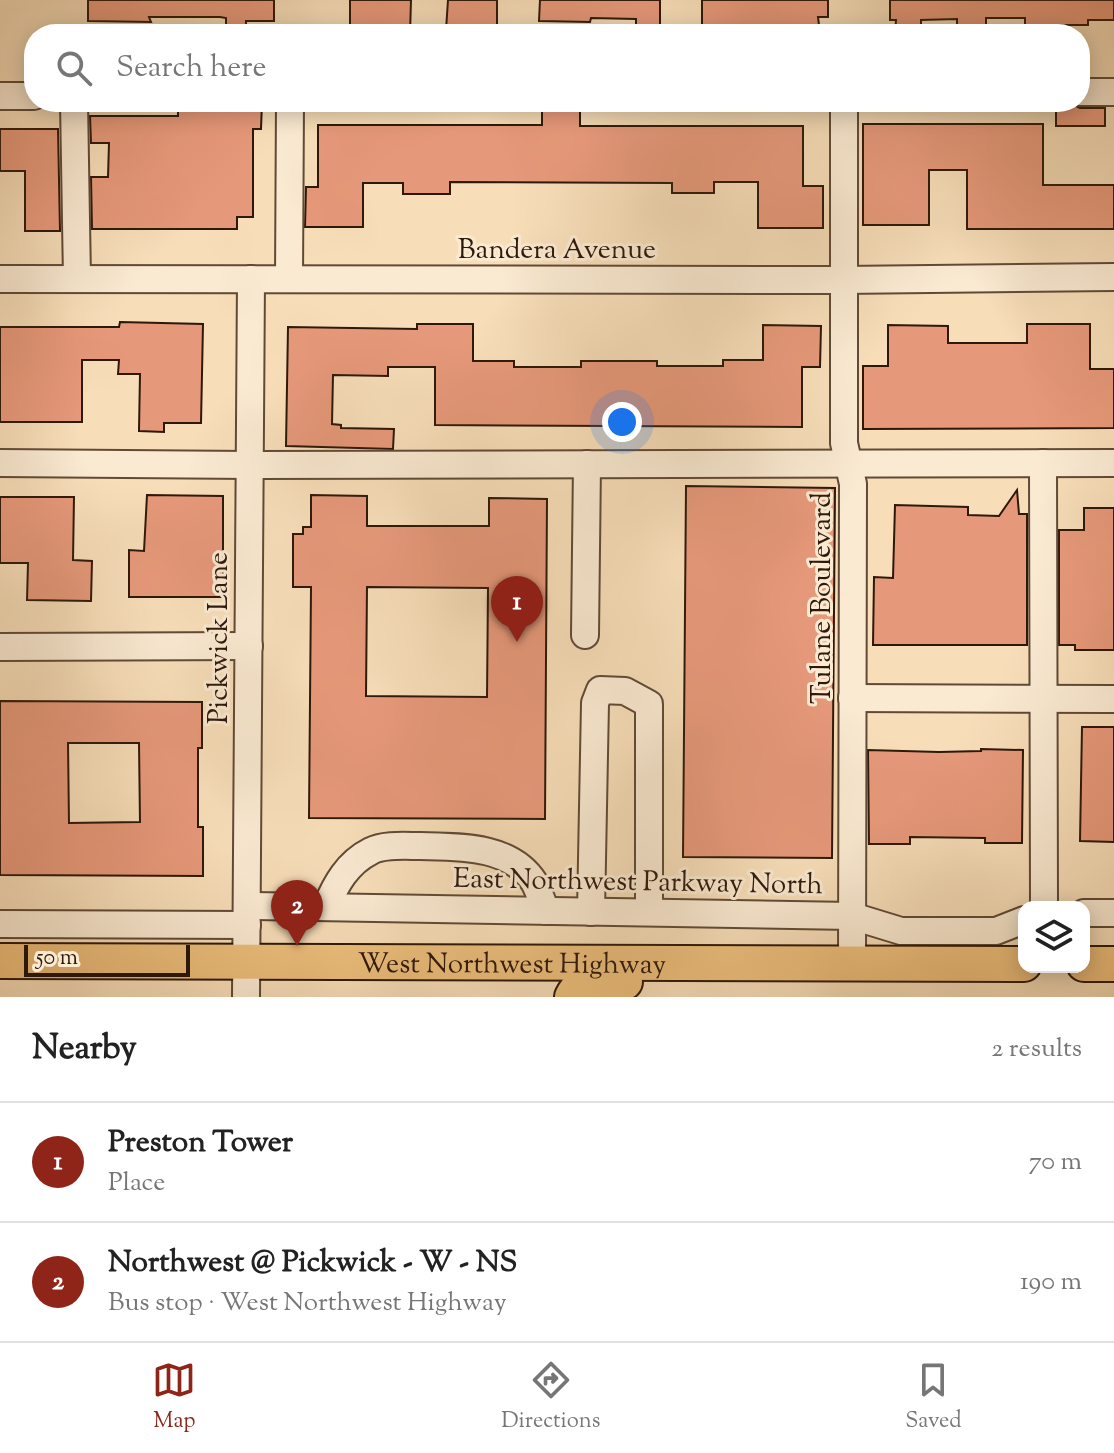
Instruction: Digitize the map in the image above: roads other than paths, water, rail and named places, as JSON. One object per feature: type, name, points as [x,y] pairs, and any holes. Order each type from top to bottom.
[{"type":"main road","name":"West Northwest Highway","points":[[0,961],[1018,964]]},
{"type":"main road","points":[[572,997],[589,981],[802,981],[849,964]]},
{"type":"main road","points":[[1090,964],[1114,964]]},
{"type":"street","points":[[1090,92],[1114,92]]},
{"type":"street","points":[[0,96],[24,96]]},
{"type":"street","points":[[74,112],[77,279]]},
{"type":"street","points":[[289,279],[290,112]]},
{"type":"street","name":"Tulane Boulevard","points":[[844,112],[844,443],[853,484],[852,916],[849,964]]},
{"type":"street","name":"Bandera Avenue","points":[[0,279],[842,280],[1114,277]]},
{"type":"street","name":"Pickwick Lane","points":[[246,997],[251,279]]},
{"type":"street","points":[[0,463],[1114,463]]},
{"type":"street","points":[[1043,463],[1044,901]]},
{"type":"street","points":[[585,635],[587,464]]},
{"type":"street","points":[[0,647],[249,646]]},
{"type":"street","points":[[591,912],[595,703],[600,690],[625,691],[649,704],[649,912]]},
{"type":"street","points":[[852,698],[1114,699]]},
{"type":"street","points":[[326,907],[336,882],[350,865],[373,849],[466,847],[486,851],[515,864],[533,881],[546,911]]},
{"type":"street","name":"East Northwest Parkway North","points":[[0,924],[247,916],[326,907],[852,916],[901,931],[996,931],[1018,922]]},
{"type":"street","points":[[1090,913],[1114,913]]},
{"type":"place","name":"Preston Tower","points":[[517,642]]},
{"type":"place","name":"Northwest @ Pickwick - W - NS","points":[[297,946]]}]
